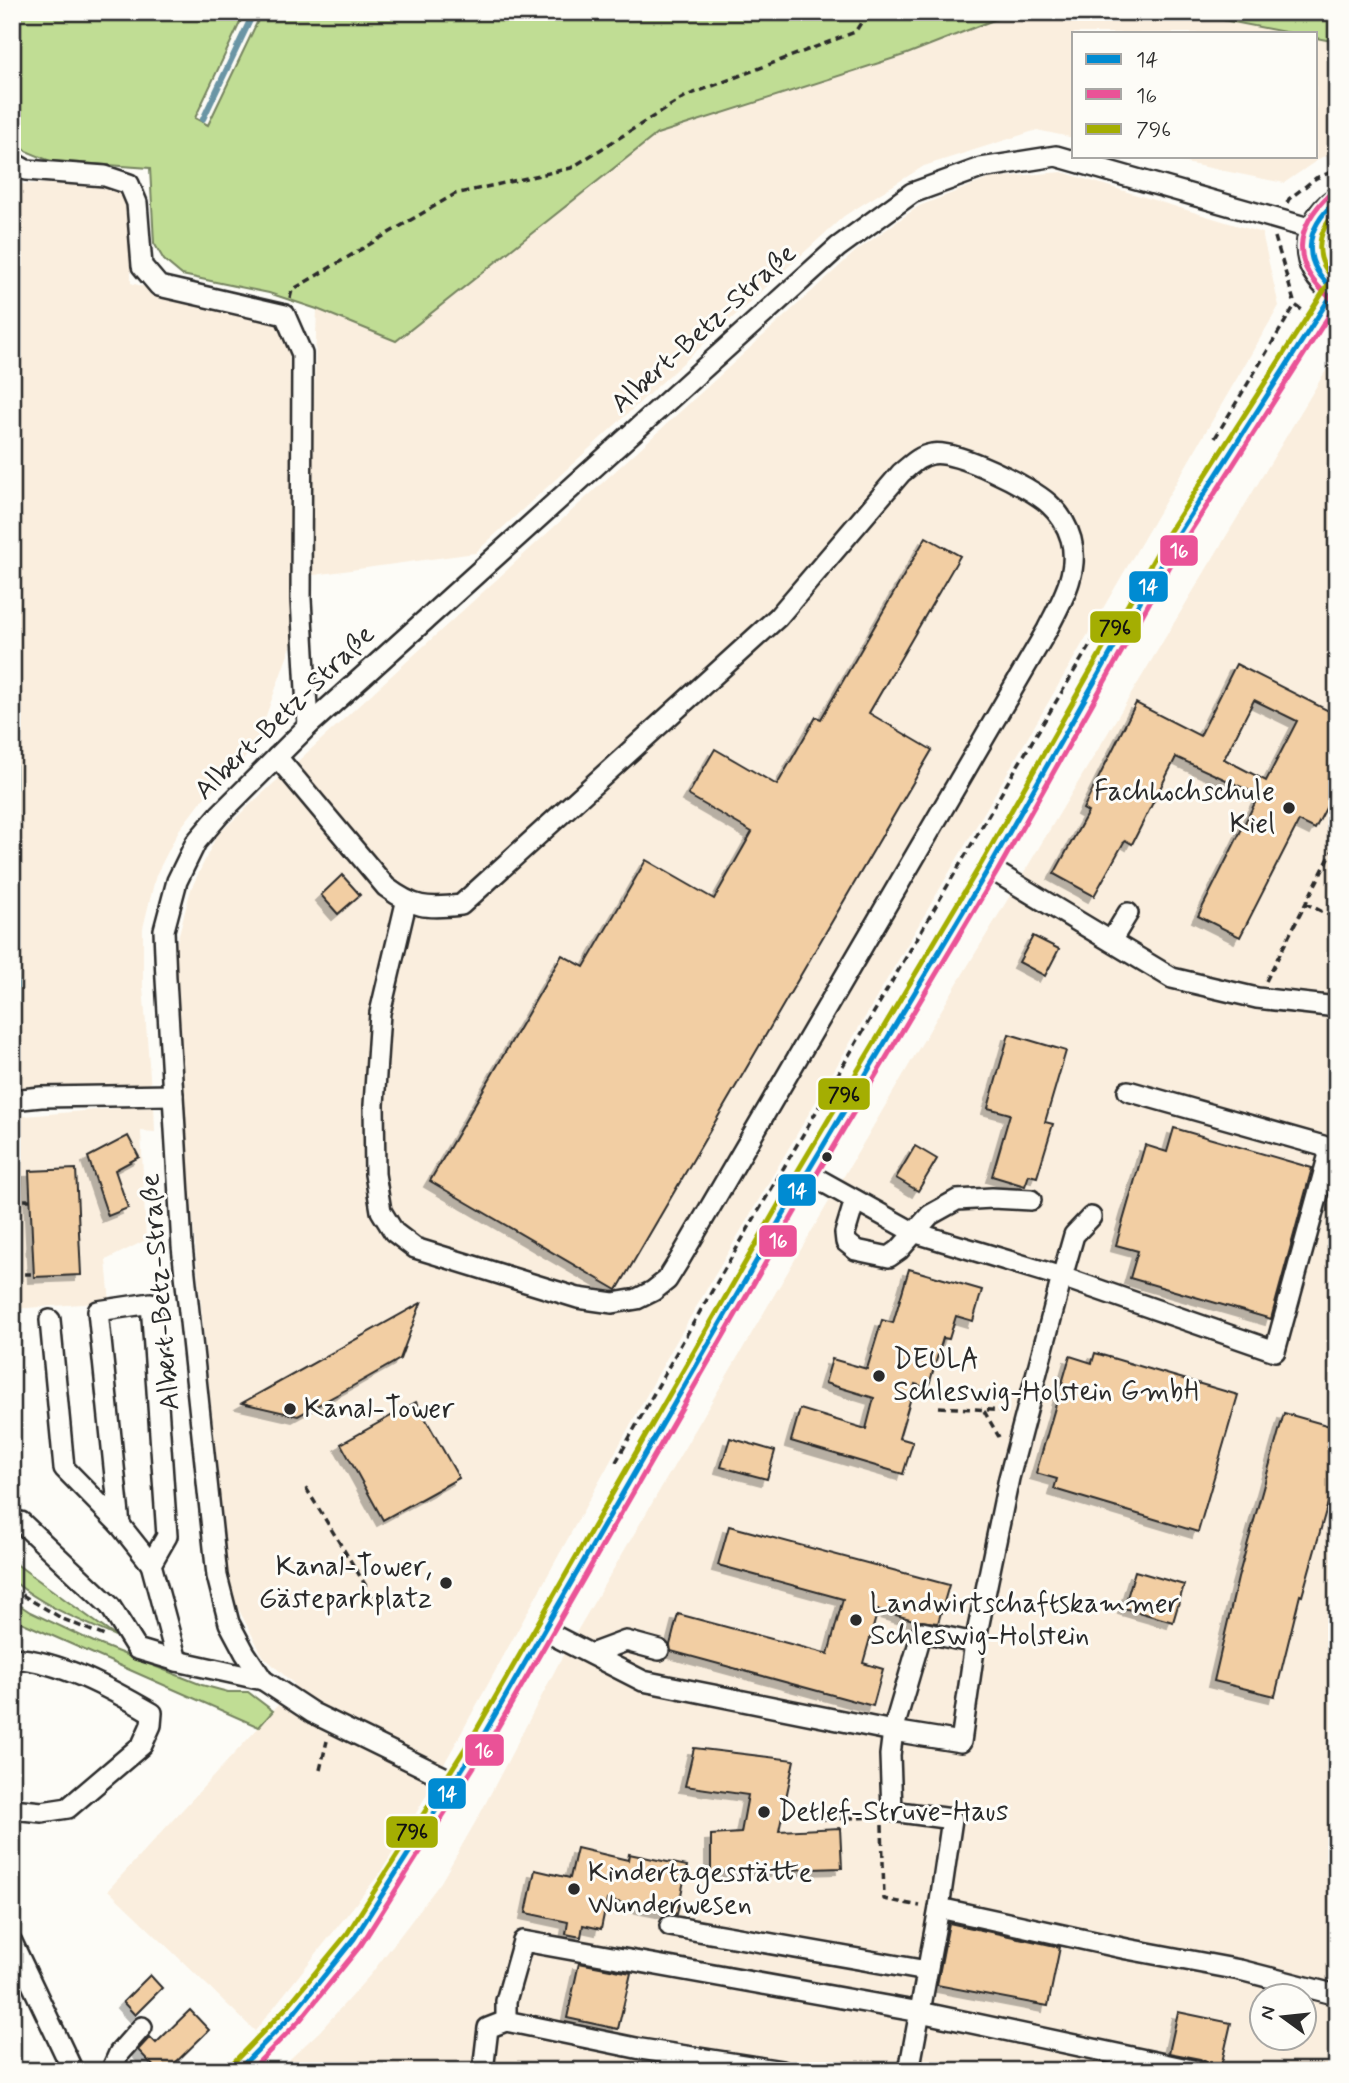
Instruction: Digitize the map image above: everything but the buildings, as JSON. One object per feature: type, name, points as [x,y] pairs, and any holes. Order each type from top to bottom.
[{"type":"main road","points":[[1335,291],[1319,277],[1311,260],[1309,244],[1312,229],[1323,211],[1337,200]]},
{"type":"street","name":"Albert-Betz-Straße","points":[[454,1782],[313,1713],[263,1680],[229,1623],[217,1576],[182,1246],[164,930],[177,881],[196,842],[220,814],[370,667],[838,247],[912,193],[981,168],[1056,156],[1312,229]]},
{"type":"street","points":[[12,162],[26,170],[105,176],[129,184],[137,203],[142,266],[159,286],[285,315],[302,354],[301,598],[308,726]]},
{"type":"street","points":[[237,2071],[294,2013],[354,1939],[454,1782],[807,1173],[989,868],[1176,538],[1335,291]]},
{"type":"street","points":[[277,757],[386,887],[407,903],[434,908],[461,905],[492,880],[778,617],[901,473],[918,458],[934,453],[957,456],[1046,501],[1063,518],[1072,540],[1074,561],[1071,580],[1048,630],[680,1259],[667,1279],[653,1291],[637,1299],[613,1303],[578,1298],[415,1248],[394,1233],[382,1211],[375,1174],[374,1105],[380,1013],[407,903]]},
{"type":"street","points":[[989,868],[1172,978],[1257,998],[1337,1007]]},
{"type":"street","points":[[1111,941],[1128,913]]},
{"type":"street","points":[[807,1173],[913,1232],[1062,1277],[1275,1351],[1329,1154],[1323,1146],[1128,1091]]},
{"type":"street","points":[[12,1100],[41,1097],[173,1096]]},
{"type":"street","points":[[855,1200],[845,1233],[846,1242],[850,1247],[889,1257],[930,1215],[957,1200],[1031,1200]]},
{"type":"street","points":[[543,1630],[643,1681],[961,1742],[975,1643],[1009,1478],[1074,1235],[1091,1217]]},
{"type":"street","points":[[120,1525],[98,1311],[151,1303],[167,1536],[151,1564]]},
{"type":"street","points":[[50,1321],[64,1468],[120,1525],[151,1564],[177,1661]]},
{"type":"street","points":[[21,1522],[110,1606],[137,1649],[263,1680]]},
{"type":"street","points":[[909,2071],[939,1908],[952,1819],[892,1811],[890,1755],[893,1731],[922,1632],[975,1643]]},
{"type":"street","points":[[591,1654],[626,1641],[659,1650]]},
{"type":"street","points":[[12,1658],[55,1667],[116,1692],[152,1713],[151,1725],[142,1745],[68,1808],[43,1812],[12,1808]]},
{"type":"street","points":[[939,1908],[1127,1949],[1240,1970],[1337,1995]]},
{"type":"street","points":[[670,1926],[927,1971]]},
{"type":"street","points":[[506,2021],[506,2001],[523,1941],[920,2012],[1197,2071]]},
{"type":"street","points":[[12,1942],[73,2071]]},
{"type":"street","points":[[483,2071],[488,2028],[506,2021],[641,2049],[782,2071]]},
{"type":"street","points":[[111,2071],[119,2053],[142,2026]]},
{"type":"path","points":[[285,315],[292,290],[456,194],[571,168],[686,96],[855,32],[868,12]]},
{"type":"path","points":[[1282,219],[1289,199],[1317,178],[1337,170]]},
{"type":"path","points":[[1209,448],[1295,305]]},
{"type":"path","points":[[614,1466],[680,1346],[1002,792],[1102,626]]},
{"type":"path","points":[[1257,998],[1337,842]]},
{"type":"path","points":[[1305,903],[1337,919]]},
{"type":"path","points":[[12,1200],[30,1200]]},
{"type":"path","points":[[12,1274],[34,1274]]},
{"type":"path","points":[[939,1406],[984,1411],[1027,1410]]},
{"type":"path","points":[[306,1488],[374,1599]]},
{"type":"path","points":[[12,1589],[63,1619],[137,1649]]},
{"type":"path","points":[[320,1770],[326,1746]]},
{"type":"path","points":[[823,1819],[881,1817],[884,1899],[939,1908]]},
{"type":"shaded area","points":[[1014,12],[1182,12],[1285,32],[1072,32],[1072,138],[1037,130],[924,166],[844,216],[475,553],[307,576],[317,309],[396,341],[657,134],[907,54]]},
{"type":"shaded area","points":[[1318,38],[1337,42],[1337,154],[1322,157],[1284,183],[1161,158],[1318,158]]},
{"type":"shaded area","points":[[1062,172],[1262,233],[1279,306],[673,1347],[388,1863],[255,2031],[108,1890],[295,1685],[263,1656],[229,1591],[191,1204],[177,986],[175,949],[191,889],[217,835],[856,251],[919,206],[991,178]]},
{"type":"shaded area","points":[[87,183],[124,192],[130,209],[131,283],[277,323],[289,348],[296,632],[254,749],[203,799],[179,830],[156,875],[143,928],[143,986],[151,1089],[12,1094],[12,1065],[19,1053],[12,184]]},
{"type":"shaded area","points":[[1337,352],[1337,2071],[277,2071],[320,2031],[371,1974],[441,1882],[480,1814],[563,1655],[949,997]]},
{"type":"shaded area","points":[[154,1105],[155,1132],[141,1131],[146,1240],[106,1260],[110,1302],[12,1309],[12,1120],[25,1116]]},
{"type":"green space","points":[[12,12],[245,12],[195,118],[208,125],[262,12],[1014,12],[907,54],[657,134],[396,341],[269,293],[182,275],[164,260],[154,243],[150,168],[50,161],[26,151],[12,137]]},
{"type":"green space","points":[[1182,12],[1337,12],[1337,42],[1318,38],[1318,32],[1285,32]]},
{"type":"green space","points":[[12,1561],[115,1636],[62,1612],[24,1589],[12,1580]]},
{"type":"green space","points":[[12,1600],[30,1612],[96,1643],[202,1685],[228,1692],[248,1692],[273,1711],[259,1727],[12,1618]]},
{"type":"water","points":[[12,364],[19,1053],[12,1065]]},
{"type":"waterway","points":[[203,119],[254,12]]},
{"type":"transit line","name":"16","points":[[1331,193],[1309,220],[1302,247],[1303,260],[1309,273],[1332,299]]},
{"type":"transit line","name":"14","points":[[1337,200],[1317,223],[1310,246],[1317,270],[1337,292]]},
{"type":"transit line","name":"796","points":[[1337,212],[1324,229],[1320,247],[1324,265],[1337,281]]},
{"type":"transit line","name":"796","points":[[231,2065],[287,2007],[347,1934],[473,1736],[799,1169],[981,864],[1168,534],[1327,286]]},
{"type":"transit line","name":"14","points":[[237,2071],[294,2013],[354,1939],[480,1741],[807,1173],[989,868],[1176,538],[1334,291]]},
{"type":"transit line","name":"16","points":[[250,2071],[301,2019],[361,1945],[487,1746],[815,1177],[997,872],[1183,543],[1337,303]]},
{"type":"place","name":"Fachhochschule Kiel","points":[[1289,808]]},
{"type":"place","name":"DEULA Schleswig-Holstein GmbH","points":[[879,1376]]},
{"type":"place","name":"Kanal-Tower","points":[[290,1409]]},
{"type":"place","name":"Kanal-Tower, Gästeparkplatz","points":[[446,1583]]},
{"type":"place","name":"Landwirtschaftskammer Schleswig-Holstein","points":[[856,1620]]},
{"type":"place","name":"Detlef-Struve-Haus","points":[[764,1812]]},
{"type":"place","name":"Kindertagesstätte Wunderwesen","points":[[574,1889]]}]
